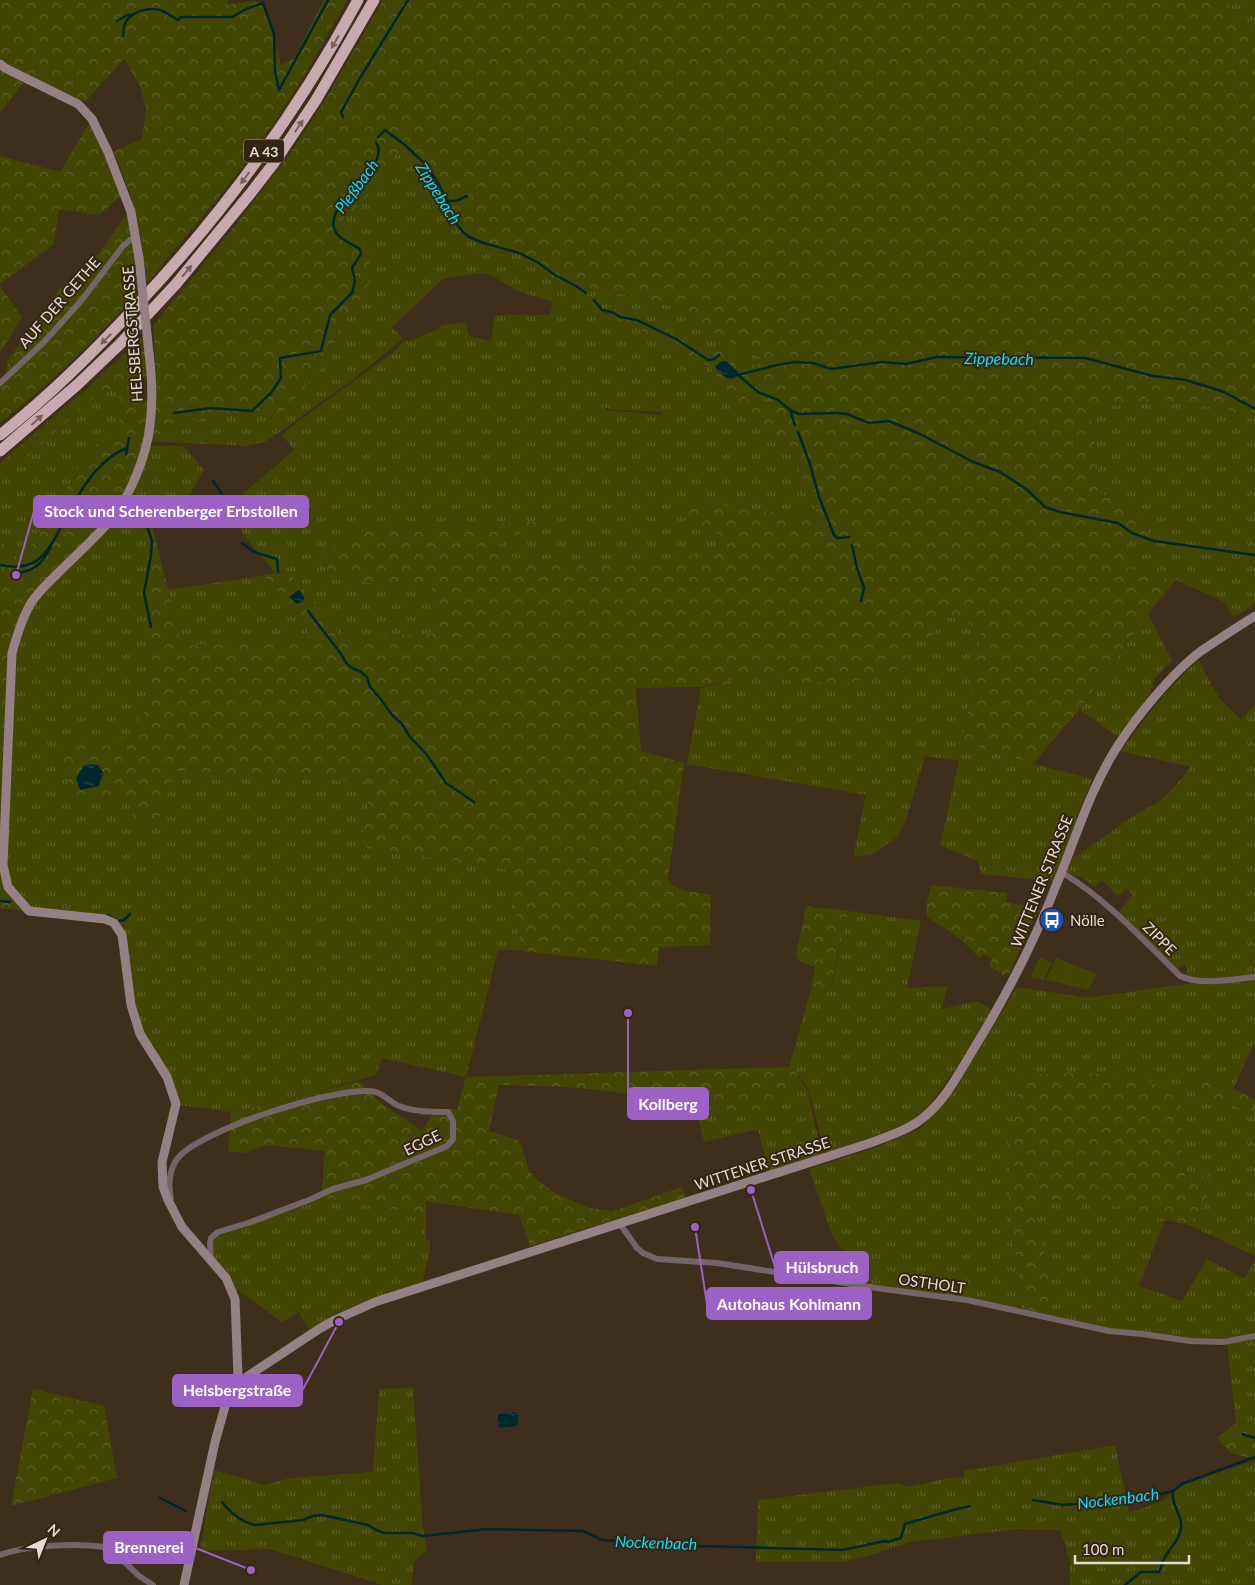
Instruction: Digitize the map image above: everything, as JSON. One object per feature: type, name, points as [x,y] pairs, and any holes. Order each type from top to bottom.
[{"type":"highway","name":"A 43","points":[[0,435],[66,377],[112,333],[152,290],[231,196],[282,126],[326,58],[358,0]]},
{"type":"highway","name":"A 43","points":[[0,452],[120,344],[176,284],[207,247],[250,194],[295,133],[338,64],[374,0]]},
{"type":"main road","name":"HELSBERGSTRASSE","points":[[0,64],[73,102],[88,114],[96,125],[122,187],[131,212],[137,238],[152,385],[150,426],[147,443],[133,484],[125,499],[110,522],[50,581],[32,602],[21,624],[12,653],[3,865],[8,887],[30,911],[105,919],[114,923],[122,935],[132,1005],[140,1034],[168,1076],[176,1104],[162,1162],[163,1188],[182,1227],[226,1278],[235,1299],[238,1376],[240,1382]]},
{"type":"main road","name":"WITTENER STRASSE","points":[[184,1585],[220,1422],[226,1403],[240,1382],[335,1320],[375,1302],[867,1144],[906,1129],[920,1120],[946,1092],[992,1018],[1017,973],[1040,924],[1099,778],[1117,746],[1162,690],[1191,659],[1255,616]]},
{"type":"street","name":"AUF DER GETHE","points":[[0,383],[43,343],[81,301],[123,246],[130,240],[137,238]]},
{"type":"street","name":"ZIPPE","points":[[1061,872],[1086,888],[1116,914],[1180,976],[1188,980],[1198,981],[1255,977]]},
{"type":"street","name":"EGGE","points":[[176,1217],[170,1192],[170,1179],[174,1164],[178,1158],[188,1150],[245,1120],[288,1106],[361,1092],[377,1092],[399,1106],[412,1109],[429,1112],[448,1112],[453,1121],[454,1139],[447,1146],[366,1180],[333,1189],[262,1218],[218,1232],[211,1238],[209,1249],[212,1262]]},
{"type":"street","name":"OSTHOLT","points":[[620,1224],[637,1248],[657,1259],[717,1263],[967,1300],[1109,1331],[1190,1341],[1223,1342],[1255,1336]]},
{"type":"street","points":[[0,1555],[24,1549],[50,1546],[105,1546],[152,1585]]},
{"type":"green space","points":[[0,0],[228,0],[227,5],[255,1],[265,5],[281,65],[294,59],[324,0],[347,0],[305,75],[270,130],[231,182],[147,283],[141,238],[129,191],[114,152],[142,139],[146,108],[140,86],[124,59],[85,102],[7,65],[0,59]]},
{"type":"green space","points":[[383,0],[1226,0],[1245,24],[1255,30],[1255,419],[1225,409],[1165,401],[1090,408],[1101,493],[1142,514],[1151,541],[1131,535],[1126,567],[1152,576],[1176,580],[1148,614],[1079,710],[1033,764],[963,742],[981,634],[968,622],[960,619],[942,617],[932,638],[912,640],[904,668],[860,681],[831,686],[825,678],[815,684],[753,674],[701,687],[636,688],[641,751],[684,763],[668,879],[675,887],[680,889],[711,895],[710,945],[659,947],[657,966],[521,951],[510,870],[361,847],[371,782],[176,771],[155,828],[134,819],[127,796],[73,802],[59,744],[133,736],[151,696],[146,500],[182,646],[311,636],[292,606],[264,575],[288,572],[329,616],[341,639],[440,633],[431,586],[370,583],[326,570],[321,554],[364,530],[542,521],[497,545],[508,556],[543,564],[636,561],[719,554],[716,529],[688,524],[689,503],[739,507],[820,519],[789,446],[738,414],[726,388],[709,366],[604,311],[609,307],[659,326],[679,335],[687,342],[732,353],[748,366],[770,363],[732,343],[684,312],[653,300],[592,289],[577,283],[557,281],[534,266],[521,254],[480,243],[467,236],[438,193],[424,166],[413,156],[401,151],[395,156],[366,199],[341,220],[339,226],[346,233],[357,240],[371,244],[369,286],[361,299],[339,324],[331,358],[279,416],[261,411],[165,424],[163,434],[150,441],[156,398],[153,326],[238,222],[290,154],[327,97]]},
{"type":"green space","points":[[1226,0],[1255,0],[1255,30],[1245,24]]},
{"type":"green space","points":[[0,70],[24,82],[0,113]]},
{"type":"green space","points":[[90,122],[122,195],[99,215],[59,209],[54,244],[0,284],[0,156],[60,172]]},
{"type":"green space","points":[[401,151],[413,156],[424,166],[438,193],[467,236],[480,243],[521,254],[534,266],[557,281],[577,283],[592,289],[653,300],[684,312],[732,343],[771,363],[748,366],[732,353],[687,342],[679,335],[659,326],[609,307],[604,310],[709,366],[726,388],[738,414],[789,446],[820,519],[739,507],[689,503],[716,529],[719,555],[636,561],[543,564],[508,556],[497,545],[541,521],[364,530],[321,554],[326,570],[370,583],[431,586],[440,633],[340,639],[288,572],[275,573],[245,537],[229,506],[294,450],[282,435],[391,354],[405,340],[408,341],[430,333],[443,325],[465,322],[469,336],[491,341],[495,315],[550,315],[553,302],[520,292],[491,275],[479,273],[443,279],[392,327],[403,339],[352,380],[264,442],[246,446],[150,441],[165,424],[262,411],[331,358],[339,324],[361,299],[369,286],[370,244],[353,238],[339,226],[341,220],[366,199],[395,156]],"holes":[[[603,407],[616,410],[661,412],[662,415],[606,410]]]},
{"type":"green space","points":[[127,214],[134,252],[138,293],[72,361],[0,423],[0,386],[5,380],[8,360],[62,286],[90,265]]},
{"type":"green space","points":[[0,286],[22,317],[0,353]]},
{"type":"green space","points":[[142,337],[148,365],[148,375],[138,381],[138,399],[149,402],[147,426],[136,468],[121,497],[105,521],[47,580],[10,652],[7,888],[27,911],[0,908],[0,535],[3,543],[17,557],[30,546],[61,499],[90,449],[117,429],[122,413],[117,392],[113,388],[95,396],[23,461],[16,462],[8,456],[84,391]]},
{"type":"green space","points":[[757,377],[773,397],[774,405],[764,404],[758,392],[752,387]]},
{"type":"green space","points":[[113,388],[117,392],[122,413],[118,429],[90,449],[61,499],[30,546],[17,557],[3,543],[0,535],[0,464],[8,456],[16,462],[23,461],[95,396]]},
{"type":"green space","points":[[1165,401],[1225,409],[1255,419],[1255,603],[1234,618],[1224,602],[1176,580],[1152,576],[1125,567],[1131,534],[1151,541],[1142,514],[1101,493],[1090,408]]},
{"type":"green space","points":[[149,446],[184,446],[204,470],[188,497],[146,501],[151,696],[133,736],[127,795],[134,819],[155,828],[175,771],[371,782],[361,847],[511,870],[521,950],[498,950],[466,1077],[382,1058],[376,1075],[282,1101],[231,1112],[179,1105],[144,1035],[134,1006],[119,924],[30,908],[9,886],[5,865],[14,653],[33,604],[112,523]]},
{"type":"green space","points":[[265,575],[292,606],[312,636],[182,646],[168,590]]},
{"type":"green space","points":[[1148,614],[1172,660],[1154,679],[1153,687],[1147,698],[1118,737],[1080,710]]},
{"type":"green space","points":[[942,617],[964,620],[981,634],[963,742],[1034,764],[1092,779],[1053,881],[981,874],[978,861],[940,845],[959,761],[925,756],[905,823],[897,837],[874,854],[853,857],[866,795],[687,764],[701,688],[753,674],[815,684],[825,678],[860,681],[904,668],[912,640],[932,638]]},
{"type":"green space","points":[[1198,660],[1219,698],[1241,720],[1255,704],[1255,975],[1196,979],[1183,976],[1188,969],[1183,964],[1177,970],[1118,912],[1133,895],[1126,888],[1118,896],[1101,880],[1095,887],[1082,877],[1069,875],[1067,871],[1072,859],[1142,810],[1157,803],[1191,767],[1120,751],[1164,695]]},
{"type":"green space","points":[[932,885],[1007,893],[1006,902],[1039,910],[1009,973],[1003,975],[989,966],[992,959],[983,954],[979,958],[961,940],[927,917],[927,901]]},
{"type":"green space","points":[[806,906],[848,911],[831,985],[826,991],[811,989],[815,967],[799,961],[796,955]]},
{"type":"green space","points":[[848,911],[921,921],[907,988],[947,986],[942,1009],[977,1001],[992,1010],[954,1071],[928,1107],[913,1120],[892,1130],[825,1153],[809,1090],[798,1075],[789,1067],[811,989],[826,991],[832,984]]},
{"type":"green space","points":[[1040,957],[1052,963],[1044,980],[1030,977]]},
{"type":"green space","points":[[1056,958],[1097,974],[1088,990],[1046,980]]},
{"type":"green space","points":[[1255,979],[1255,1042],[1233,1089],[1203,1076],[1195,1091],[1255,1114],[1255,1256],[1189,1225],[1205,1205],[1211,1174],[1185,1178],[1182,1150],[1181,1098],[1009,1220],[1026,1310],[871,1284],[833,1237],[809,1169],[877,1147],[920,1129],[958,1084],[1017,987],[1088,998],[1192,983]]},
{"type":"green space","points":[[789,1067],[798,1075],[775,1108],[689,1119],[667,1115],[663,1102],[610,1091],[566,1087],[499,1085],[489,1131],[520,1141],[529,1171],[537,1180],[558,1195],[590,1208],[613,1211],[682,1187],[686,1197],[530,1246],[519,1215],[426,1201],[426,1215],[322,1198],[324,1151],[266,1145],[244,1153],[228,1151],[231,1112],[359,1081],[381,1103],[422,1131],[435,1111],[457,1109],[466,1077]]},
{"type":"green space","points":[[1078,1072],[1145,1079],[1181,1098],[1182,1150],[1185,1178],[1211,1174],[1205,1205],[1189,1225],[1092,1200],[1047,1200],[1033,1213],[1052,1284],[1051,1316],[1026,1310],[1009,1220],[1010,1147],[1020,1076]]},
{"type":"green space","points":[[797,1076],[808,1091],[823,1153],[769,1172],[758,1129],[704,1142],[698,1118],[774,1108]]},
{"type":"green space","points":[[1203,1076],[1255,1099],[1255,1114],[1195,1091]]},
{"type":"green space","points":[[322,1198],[426,1215],[426,1240],[430,1241],[430,1252],[422,1283],[309,1331],[299,1312],[282,1322],[233,1287],[213,1259],[212,1242],[218,1235],[304,1206]]},
{"type":"green space","points":[[1047,1200],[1092,1200],[1165,1219],[1139,1286],[1182,1301],[1207,1259],[1245,1279],[1255,1259],[1255,1334],[1206,1340],[1172,1339],[1120,1331],[1051,1316],[1052,1284],[1033,1213]]},
{"type":"green space","points":[[1255,1337],[1255,1425],[1236,1423],[1227,1343]]},
{"type":"green space","points":[[413,1388],[423,1530],[427,1550],[415,1560],[411,1585],[383,1585],[270,1549],[200,1551],[214,1470],[265,1485],[290,1478],[373,1472],[379,1389]]},
{"type":"green space","points":[[33,1389],[104,1406],[117,1478],[11,1506]]},
{"type":"green space","points":[[1236,1423],[1255,1425],[1255,1459],[1231,1453],[1217,1438]]},
{"type":"green space","points":[[1115,1445],[1129,1513],[1163,1501],[1180,1484],[1255,1461],[1255,1585],[1070,1585],[1070,1561],[1060,1530],[1018,1529],[910,1542],[843,1562],[756,1562],[758,1500],[898,1483],[909,1487],[944,1479],[964,1477],[964,1471]]},
{"type":"water","points":[[726,361],[738,372],[735,378],[726,377],[715,367],[720,362]]},
{"type":"water","points":[[299,590],[304,597],[304,601],[297,604],[289,597]]},
{"type":"water","points":[[85,764],[98,765],[104,774],[99,786],[80,790],[76,778]]},
{"type":"water","points":[[515,1412],[518,1415],[516,1426],[500,1428],[498,1426],[499,1414]]},
{"type":"waterway","points":[[123,36],[127,20],[130,16],[140,11],[160,10],[178,20],[181,17],[232,17],[246,9],[263,3],[274,34],[275,71],[279,90],[328,0]]},
{"type":"waterway","name":"Pleßbach","points":[[343,117],[341,112],[408,0]]},
{"type":"waterway","points":[[117,21],[127,15],[133,15]]},
{"type":"waterway","name":"Zippebach","points":[[378,137],[385,130],[424,163],[448,201],[453,219],[469,237],[519,253],[586,293]]},
{"type":"waterway","name":"Pleßbach","points":[[174,413],[211,408],[252,411],[271,393],[281,378],[280,358],[321,351],[330,315],[352,293],[355,281],[352,268],[361,254],[360,249],[338,235],[333,225],[334,218],[337,210],[373,168],[379,150],[376,142]]},
{"type":"waterway","points":[[448,201],[456,201],[467,196]]},
{"type":"waterway","name":"Zippebach","points":[[594,300],[602,310],[614,313],[620,317],[637,320],[676,339],[708,360],[714,359],[719,355]]},
{"type":"waterway","name":"Zippebach","points":[[738,375],[795,362],[813,363],[831,369],[882,362],[906,364],[937,357],[1085,358],[1153,376],[1186,380],[1224,392],[1255,409]]},
{"type":"waterway","points":[[738,375],[758,392],[778,400],[790,410],[799,414],[847,414],[869,423],[889,421],[920,434],[971,461],[1000,472],[1026,489],[1045,507],[1060,512],[1118,523],[1132,533],[1154,541],[1255,555]]},
{"type":"waterway","points":[[790,410],[795,425]]},
{"type":"waterway","points":[[798,432],[810,464],[819,497],[834,535],[837,538],[849,537]]},
{"type":"waterway","name":"Pleßbach","points":[[126,454],[129,438]]},
{"type":"waterway","name":"Pleßbach","points":[[0,565],[21,566],[31,564],[40,558],[53,542],[75,501],[89,480],[106,461],[127,448]]},
{"type":"waterway","points":[[213,481],[222,494]]},
{"type":"waterway","points":[[143,504],[152,541],[144,593],[151,627]]},
{"type":"waterway","points":[[242,543],[254,552],[277,559],[278,572]]},
{"type":"waterway","points":[[852,545],[864,588],[861,601]]},
{"type":"waterway","points":[[19,573],[39,564],[51,547]]},
{"type":"waterway","points":[[308,611],[347,664],[367,677],[370,687],[427,755],[446,783],[474,802]]},
{"type":"waterway","points":[[1,901],[10,902]]},
{"type":"waterway","points":[[119,921],[124,920],[130,914]]},
{"type":"waterway","points":[[107,915],[115,919]]},
{"type":"waterway","name":"Nockenbach","points":[[1242,1434],[1255,1438]]},
{"type":"waterway","name":"Nockenbach","points":[[1125,1585],[1141,1572],[1159,1572],[1165,1557],[1177,1539],[1181,1530],[1181,1520],[1173,1501],[1173,1491],[1182,1484],[1255,1457]]},
{"type":"waterway","name":"Nockenbach","points":[[1033,1500],[1063,1505],[1109,1503],[1142,1499],[1173,1491]]},
{"type":"waterway","name":"Nockenbach","points":[[160,1498],[186,1511]]},
{"type":"waterway","name":"Nockenbach","points":[[222,1502],[236,1516],[245,1522],[255,1525],[303,1520],[322,1515],[368,1525],[384,1533],[412,1533],[423,1536],[487,1529],[583,1531],[602,1540],[700,1546],[843,1550],[901,1538],[905,1524],[970,1506]]},
{"type":"place","name":"Stock und Scherenberger Erbstollen","points":[[16,575]]},
{"type":"place","name":"Nölle","points":[[1052,920]]},
{"type":"place","name":"Kollberg","points":[[628,1013]]},
{"type":"place","name":"Hülsbruch","points":[[751,1190]]},
{"type":"place","name":"Autohaus Kohlmann","points":[[695,1227]]},
{"type":"place","name":"Helsbergstraße","points":[[339,1322]]},
{"type":"place","name":"Brennerei","points":[[251,1570]]}]
